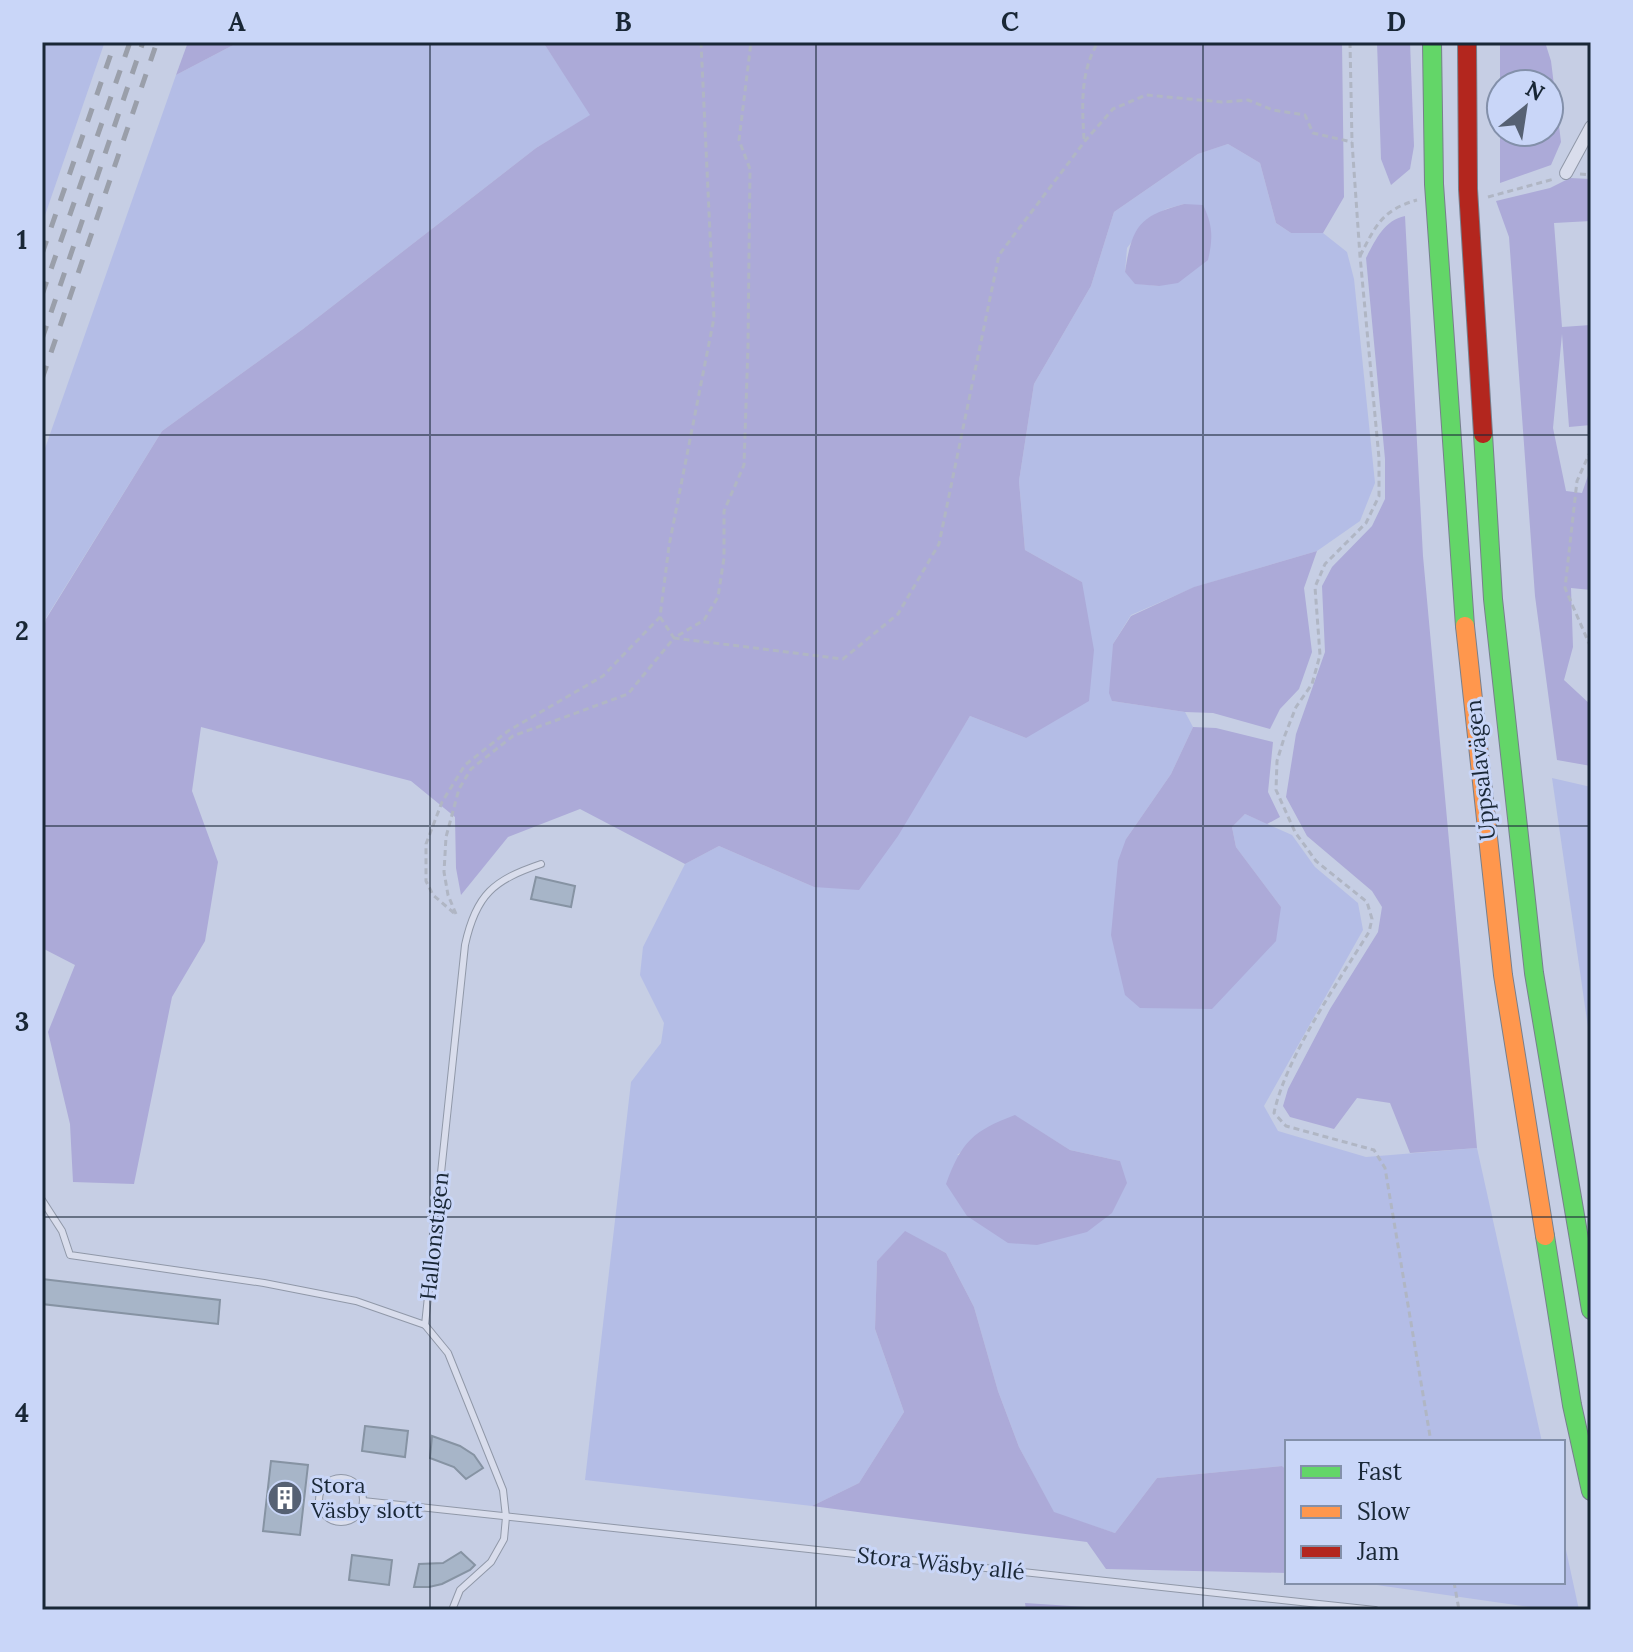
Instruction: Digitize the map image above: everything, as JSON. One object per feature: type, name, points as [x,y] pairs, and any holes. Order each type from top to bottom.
[{"type":"highway","name":"Uppsalavägen","points":[[1432,42],[1434,184],[1462,596],[1499,943],[1570,1390],[1591,1491]]},
{"type":"highway","name":"Uppsalavägen","points":[[1467,42],[1468,189],[1493,599],[1534,973],[1591,1310]]},
{"type":"street","points":[[1566,173],[1591,127]]},
{"type":"lane","name":"Hallonstigen","points":[[452,1610],[460,1590],[491,1562],[504,1539],[506,1517],[503,1490],[448,1353],[425,1325],[465,945],[469,924],[486,895],[506,876],[541,864]]},
{"type":"lane","points":[[42,1200],[62,1231],[70,1255],[264,1283],[356,1301],[425,1325]]},
{"type":"lane","points":[[339,1477],[359,1486],[363,1501],[354,1517],[336,1522],[321,1510],[319,1497],[325,1484],[339,1477]]},
{"type":"lane","name":"Stora Wäsby allé","points":[[363,1501],[1375,1610]]},
{"type":"path","points":[[469,924],[433,895],[426,881],[426,844],[442,802],[465,765],[508,731],[603,676],[660,617],[669,546],[714,318],[701,42]]},
{"type":"path","points":[[456,914],[448,895],[444,872],[446,837],[459,789],[471,769],[513,736],[628,694],[674,638],[704,620],[718,597],[724,558],[724,511],[744,465],[750,169],[739,140],[751,42]]},
{"type":"path","points":[[1085,141],[1081,96],[1098,42]]},
{"type":"path","points":[[1350,42],[1352,142],[1379,458],[1379,496],[1366,523],[1325,564],[1315,587],[1320,655],[1312,684],[1296,707],[1285,735],[1277,761],[1276,790],[1295,832],[1316,861],[1367,902],[1372,919],[1369,932],[1279,1089],[1274,1113],[1286,1126],[1374,1150],[1385,1168],[1431,1440]]},
{"type":"path","points":[[660,617],[674,638],[843,659],[898,614],[939,544],[999,255],[1113,109],[1146,95],[1222,102],[1248,100],[1273,110],[1305,115],[1313,133],[1352,142]]},
{"type":"path","points":[[1488,197],[1548,182],[1566,173],[1591,175]]},
{"type":"path","points":[[1360,256],[1377,224],[1396,206],[1417,200]]},
{"type":"path","points":[[1591,450],[1577,481],[1565,588],[1591,648]]},
{"type":"path","points":[[1454,1584],[1459,1610]]},
{"type":"shaded area","points":[[42,42],[104,44],[42,224]]},
{"type":"shaded area","points":[[188,42],[239,42],[176,75]]},
{"type":"shaded area","points":[[239,42],[543,42],[591,115],[536,148],[303,329],[162,431],[46,618],[42,636],[42,457],[176,75]]},
{"type":"shaded area","points":[[543,42],[1342,42],[1344,197],[1323,233],[1291,233],[1276,223],[1260,163],[1228,144],[1198,154],[1114,212],[1091,286],[1034,384],[1019,481],[1025,550],[1082,582],[1094,650],[1089,701],[1026,738],[970,716],[898,836],[859,890],[814,887],[719,846],[685,864],[580,809],[508,837],[461,895],[456,868],[455,817],[411,781],[201,727],[192,791],[218,862],[205,941],[172,997],[134,1184],[73,1182],[70,1124],[48,1032],[75,965],[42,948],[42,636],[46,619],[162,431],[303,329],[536,148],[590,115]]},
{"type":"shaded area","points":[[1377,42],[1410,42],[1414,146],[1410,169],[1391,185],[1381,159]]},
{"type":"shaded area","points":[[1500,42],[1545,42],[1552,68],[1500,68]]},
{"type":"shaded area","points":[[1228,144],[1260,163],[1276,223],[1291,233],[1323,233],[1347,252],[1354,279],[1375,483],[1360,521],[1317,551],[1195,587],[1131,615],[1113,644],[1112,701],[1185,712],[1193,727],[1171,774],[1126,839],[1281,907],[1236,847],[1232,827],[1245,814],[1292,835],[1315,867],[1358,903],[1363,930],[1264,1106],[1278,1131],[1366,1157],[1477,1148],[1542,1440],[1285,1440],[1285,1468],[1282,1466],[1157,1478],[1115,1533],[1054,1513],[1019,1447],[998,1391],[974,1307],[946,1253],[905,1232],[877,1261],[875,1329],[904,1412],[859,1483],[812,1506],[585,1480],[631,1082],[661,1043],[664,1023],[640,975],[643,947],[685,864],[719,846],[814,887],[902,825],[970,716],[1026,738],[1082,582],[1025,550],[1019,481],[1034,384],[1091,286],[1114,212],[1198,154]],"holes":[[[1184,204],[1159,286],[1140,284],[1125,272],[1127,248],[1150,218]],[[1015,1116],[1070,1150],[1120,1161],[957,1155]]]},
{"type":"shaded area","points":[[1500,148],[1558,148],[1551,165],[1500,183]]},
{"type":"shaded area","points":[[1570,178],[1591,179],[1591,221],[1554,223],[1562,327],[1591,325],[1591,425],[1569,427],[1562,334],[1553,428],[1566,491],[1582,493],[1591,467],[1591,590],[1571,588],[1573,647],[1564,680],[1591,705],[1591,766],[1557,760],[1535,596],[1509,237],[1496,201],[1550,188]]},
{"type":"shaded area","points":[[1184,204],[1203,205],[1209,219],[1211,245],[1208,260],[1178,283],[1159,286],[1135,284],[1125,272],[1135,234],[1156,213]]},
{"type":"shaded area","points":[[1405,216],[1423,556],[1477,1148],[1410,1153],[1390,1103],[1357,1098],[1334,1129],[1290,1117],[1283,1106],[1288,1089],[1330,1009],[1378,932],[1382,907],[1372,891],[1307,836],[1286,797],[1296,734],[1325,652],[1322,586],[1332,567],[1372,526],[1385,499],[1385,459],[1366,258],[1386,227]]},
{"type":"shaded area","points":[[1317,551],[1304,588],[1312,652],[1299,689],[1280,709],[1270,729],[1213,713],[1112,701],[1109,693],[1113,644],[1131,616],[1194,587]]},
{"type":"shaded area","points":[[1193,727],[1216,728],[1273,742],[1268,792],[1280,817],[1267,824],[1245,814],[1232,827],[1236,847],[1281,907],[1276,941],[1212,1009],[1140,1008],[1125,995],[1111,935],[1118,861],[1126,839],[1171,774]]},
{"type":"shaded area","points":[[1552,778],[1591,787],[1591,1048]]},
{"type":"shaded area","points":[[1015,1115],[1070,1150],[1120,1161],[1127,1183],[1112,1213],[1087,1232],[1037,1245],[1008,1243],[967,1216],[946,1184],[952,1169],[971,1139],[989,1126]]},
{"type":"shaded area","points":[[905,1231],[946,1253],[974,1307],[998,1391],[1019,1447],[1054,1512],[1115,1533],[1157,1478],[1282,1466],[1285,1468],[1285,1573],[1106,1569],[1087,1542],[812,1506],[859,1483],[904,1412],[875,1329],[877,1261]]},
{"type":"shaded area","points":[[1565,1545],[1579,1610],[1550,1610],[1370,1584],[1565,1584]]},
{"type":"shaded area","points":[[1025,1603],[1132,1610],[1026,1610]]},
{"type":"building","points":[[536,877],[575,886],[571,907],[531,899]]},
{"type":"building","points":[[42,1279],[220,1300],[218,1324],[42,1304]]},
{"type":"building","points":[[365,1426],[408,1431],[405,1457],[362,1451]]},
{"type":"building","points":[[432,1436],[460,1446],[474,1455],[483,1468],[466,1479],[454,1467],[430,1458]]},
{"type":"building","name":"Stora Väsby slott","points":[[271,1461],[308,1465],[300,1535],[263,1531]]},
{"type":"building","points":[[461,1552],[475,1565],[470,1570],[442,1584],[414,1587],[419,1564],[443,1563]]},
{"type":"building","points":[[352,1555],[392,1560],[389,1585],[349,1580]]},
{"type":"railway","points":[[42,254],[115,42]]},
{"type":"railway","points":[[42,295],[130,42]]},
{"type":"railway","points":[[42,339],[143,42]]},
{"type":"railway","points":[[42,379],[157,42]]},
{"type":"traffic: fast","points":[[1432,42],[1434,184],[1465,626]]},
{"type":"traffic: fast","points":[[1483,434],[1493,599],[1534,973],[1591,1310]]},
{"type":"traffic: fast","points":[[1545,1236],[1572,1405],[1591,1491]]},
{"type":"traffic: slow","points":[[1465,626],[1503,975],[1545,1236]]},
{"type":"traffic: jam","points":[[1467,42],[1468,189],[1483,434]]},
{"type":"place","name":"Stora Väsby slott","points":[[285,1498]]}]
